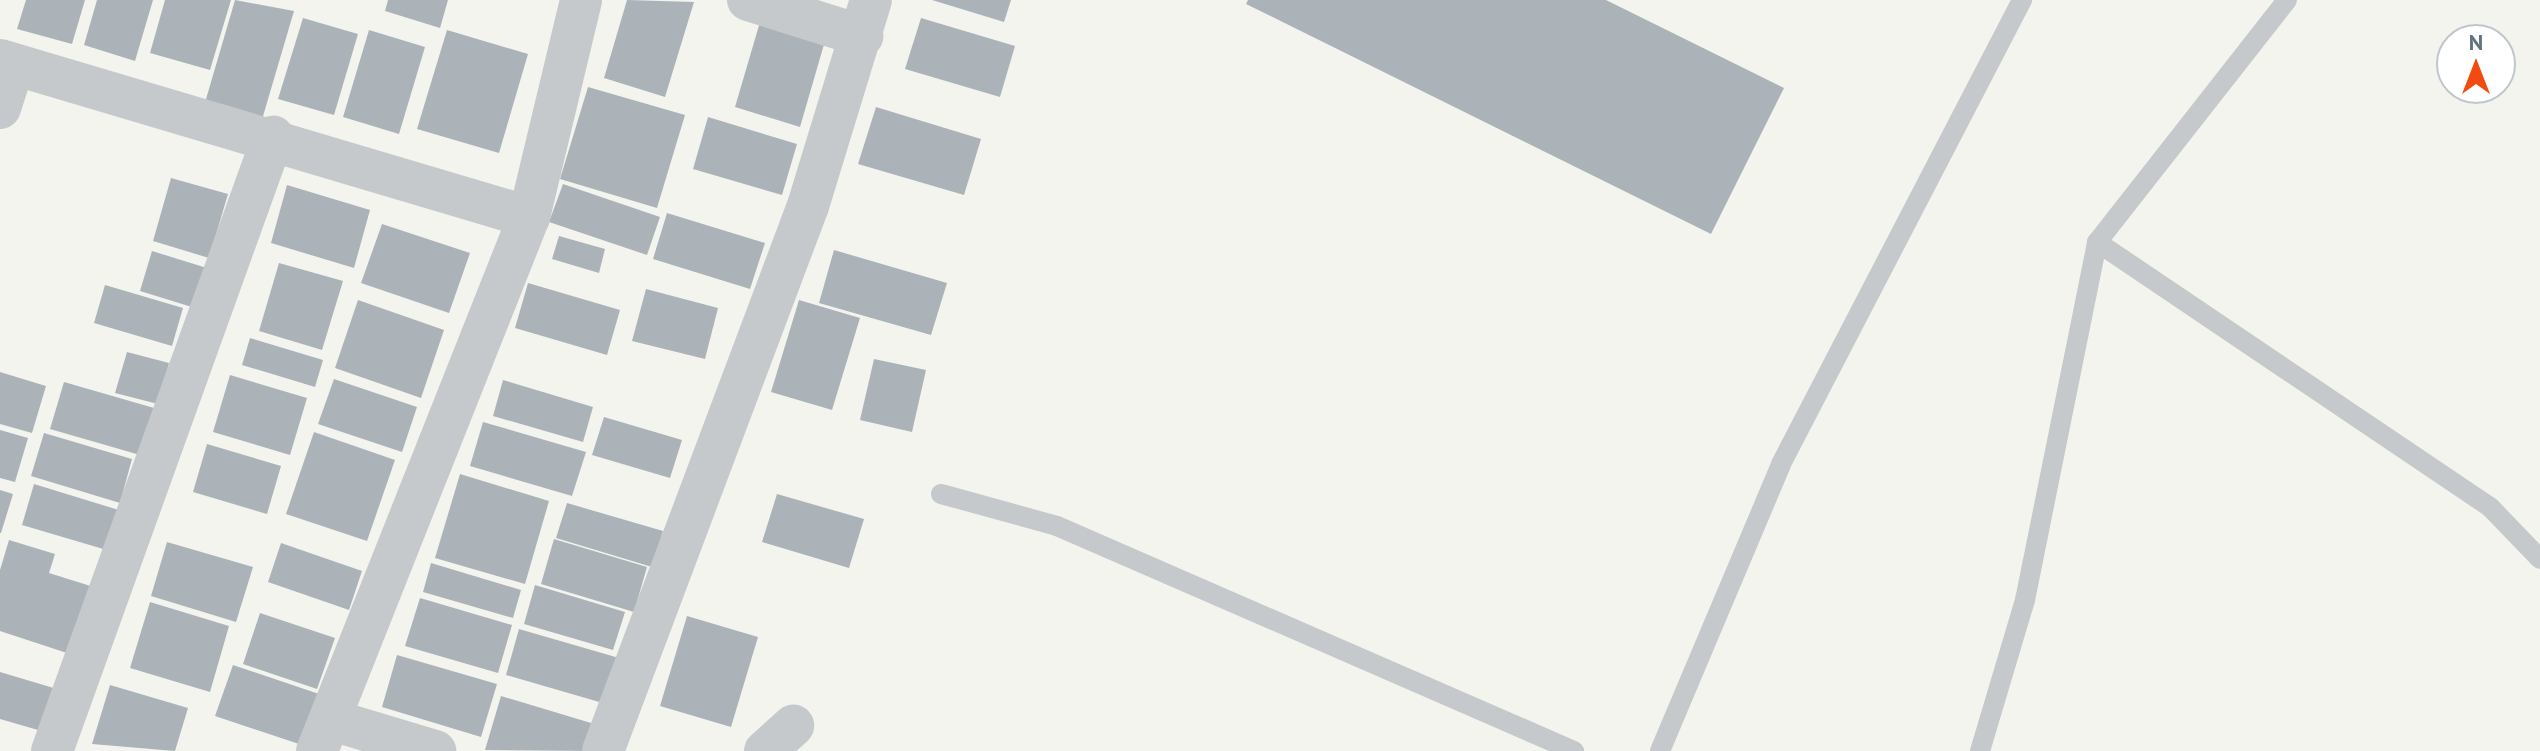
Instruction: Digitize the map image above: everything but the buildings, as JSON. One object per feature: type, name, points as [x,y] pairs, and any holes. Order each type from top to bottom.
[{"type":"street","points":[[435,751],[324,736],[529,217],[581,0]]},
{"type":"street","points":[[603,751],[808,206],[867,18],[748,0]]},
{"type":"street","points":[[0,108],[7,62],[273,137],[529,217]]},
{"type":"street","points":[[52,751],[273,137]]},
{"type":"lane","points":[[1660,751],[1781,464],[2022,0]]},
{"type":"lane","points":[[1980,751],[2025,600],[2097,242],[2287,0]]},
{"type":"lane","points":[[2097,242],[2490,507],[2540,559]]},
{"type":"lane","points":[[941,494],[1057,526],[1574,751]]}]
